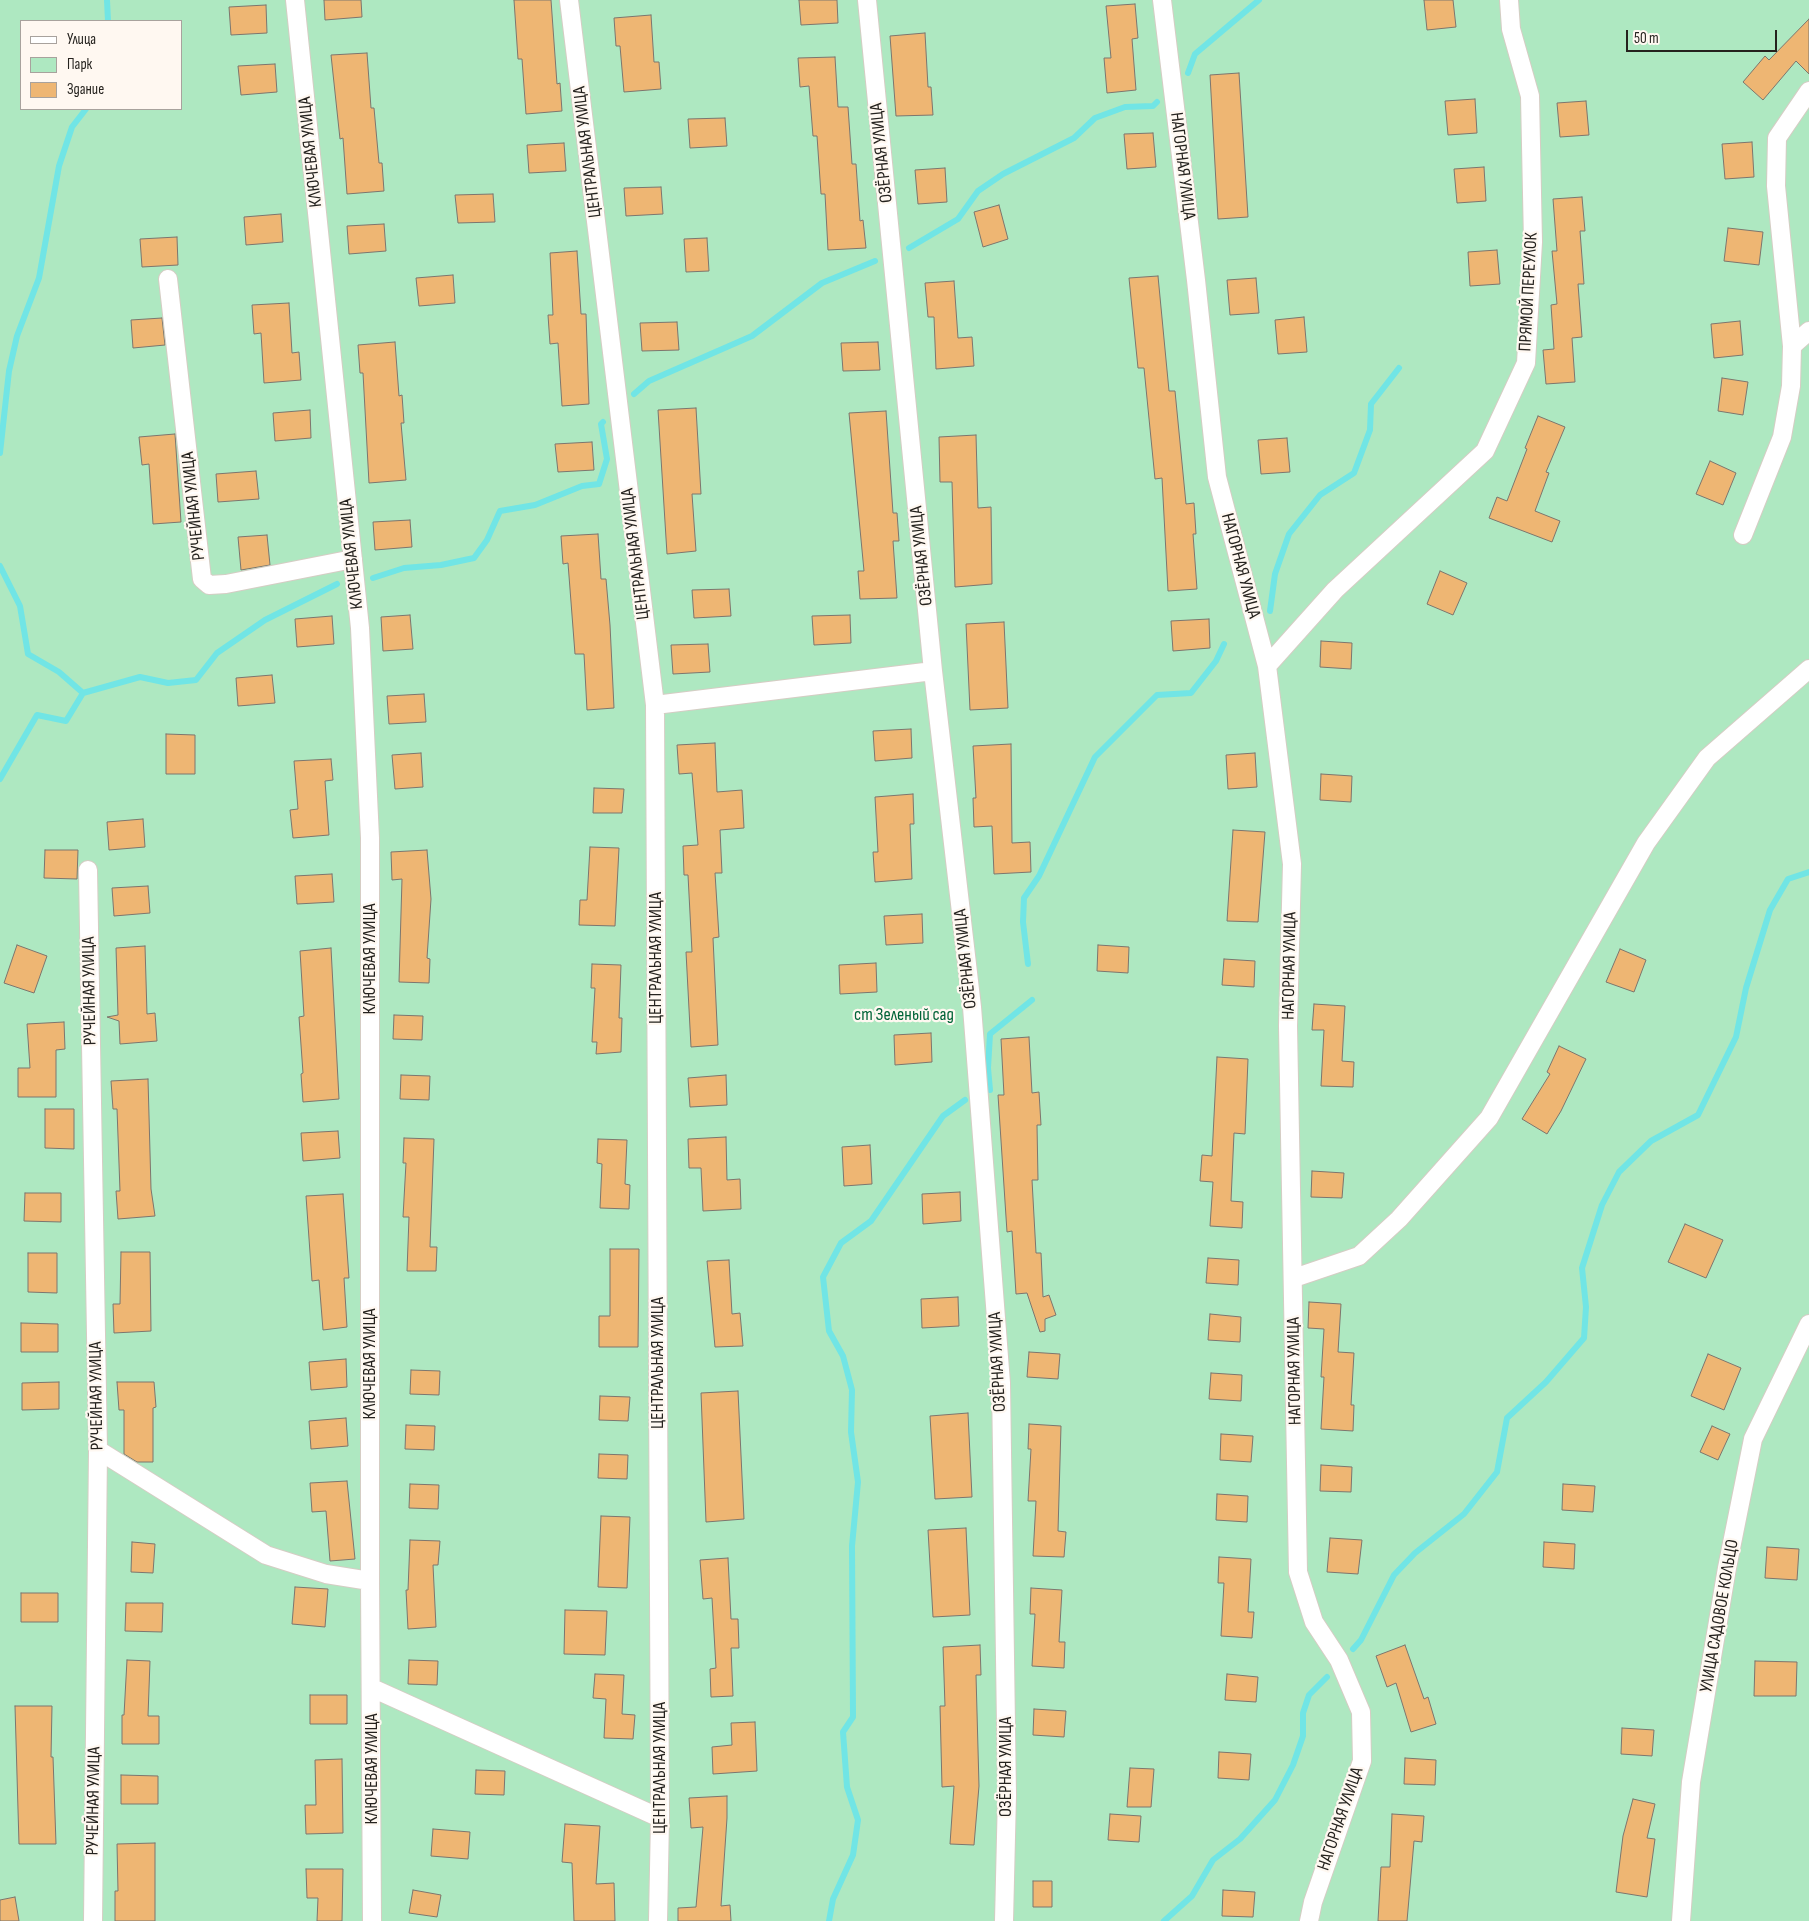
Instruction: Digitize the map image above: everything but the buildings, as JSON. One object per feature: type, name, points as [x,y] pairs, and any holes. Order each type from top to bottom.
[{"type":"street","name":"КЛЮЧЕВАЯ УЛИЦА","points":[[295,0],[360,628],[370,838],[372,1921]]},
{"type":"street","name":"ЦЕНТРАЛЬНАЯ УЛИЦА","points":[[569,0],[655,705],[660,1818],[658,1921]]},
{"type":"street","name":"ОЗЁРНАЯ УЛИЦА","points":[[867,0],[933,671],[972,1007],[1001,1383],[1007,1795],[1004,1921]]},
{"type":"street","name":"НАГОРНАЯ УЛИЦА","points":[[1162,0],[1196,280],[1217,477],[1267,666],[1292,864],[1288,1026],[1298,1572],[1314,1622],[1339,1660],[1360,1712],[1362,1761],[1312,1902],[1309,1921]]},
{"type":"street","name":"ПРЯМОЙ ПЕРЕУЛОК","points":[[1267,666],[1335,590],[1485,451],[1526,363],[1533,242],[1530,96],[1511,30],[1509,0]]},
{"type":"street","points":[[1742,535],[1782,437],[1791,386],[1792,346],[1776,186],[1776,138],[1809,90]]},
{"type":"street","name":"РУЧЕЙНАЯ УЛИЦА","points":[[168,279],[202,579],[208,585],[226,584],[353,559]]},
{"type":"street","points":[[1792,346],[1809,331]]},
{"type":"street","points":[[1294,1278],[1359,1256],[1399,1219],[1489,1118],[1646,843],[1707,758],[1809,669]]},
{"type":"street","points":[[655,705],[933,671]]},
{"type":"street","name":"РУЧЕЙНАЯ УЛИЦА","points":[[88,870],[98,1450],[93,1921]]},
{"type":"street","name":"УЛИЦА САДОВОЕ КОЛЬЦО","points":[[1681,1921],[1691,1782],[1727,1568],[1753,1439],[1809,1324]]},
{"type":"street","points":[[98,1450],[266,1555],[326,1574],[370,1581]]},
{"type":"street","points":[[372,1688],[660,1818]]},
{"type":"green space","name":"ст Зеленый сад","points":[[0,0],[1809,0],[1809,1921],[0,1921]]},
{"type":"waterway","points":[[107,0],[108,20]]},
{"type":"waterway","points":[[1188,73],[1195,54],[1259,0]]},
{"type":"waterway","points":[[909,248],[958,219],[978,191],[1003,174],[1074,138],[1095,118],[1125,107],[1153,106],[1157,102]]},
{"type":"waterway","points":[[0,453],[9,371],[17,336],[39,278],[59,166],[72,127],[85,110]]},
{"type":"waterway","points":[[634,394],[649,381],[752,336],[822,283],[875,261]]},
{"type":"waterway","points":[[1270,611],[1275,574],[1289,534],[1320,495],[1354,473],[1370,430],[1371,404],[1399,368]]},
{"type":"waterway","points":[[373,578],[404,568],[441,565],[474,558],[487,540],[500,511],[535,505],[582,486],[599,484],[607,459],[601,424],[603,422]]},
{"type":"waterway","points":[[0,566],[20,606],[28,654],[59,672],[83,693],[66,721],[37,715],[0,779]]},
{"type":"waterway","points":[[83,693],[140,677],[168,683],[196,680],[217,653],[265,620],[337,584]]},
{"type":"waterway","points":[[1028,964],[1023,922],[1024,898],[1039,876],[1095,757],[1157,695],[1191,693],[1216,661],[1224,644]]},
{"type":"waterway","points":[[1353,1649],[1361,1640],[1394,1575],[1415,1553],[1464,1514],[1497,1472],[1507,1418],[1546,1382],[1584,1338],[1586,1307],[1582,1268],[1602,1205],[1619,1172],[1651,1141],[1698,1115],[1736,1037],[1746,988],[1770,910],[1788,879],[1809,872]]},
{"type":"waterway","points":[[990,1090],[988,1068],[990,1034],[1032,1000]]},
{"type":"waterway","points":[[829,1921],[833,1899],[853,1855],[858,1820],[847,1787],[843,1732],[853,1717],[852,1546],[858,1482],[851,1432],[852,1390],[843,1356],[829,1331],[823,1277],[841,1243],[871,1221],[943,1116],[965,1100]]},
{"type":"waterway","points":[[1164,1921],[1192,1896],[1213,1860],[1240,1839],[1275,1800],[1293,1765],[1303,1736],[1303,1713],[1309,1695],[1327,1677]]}]
